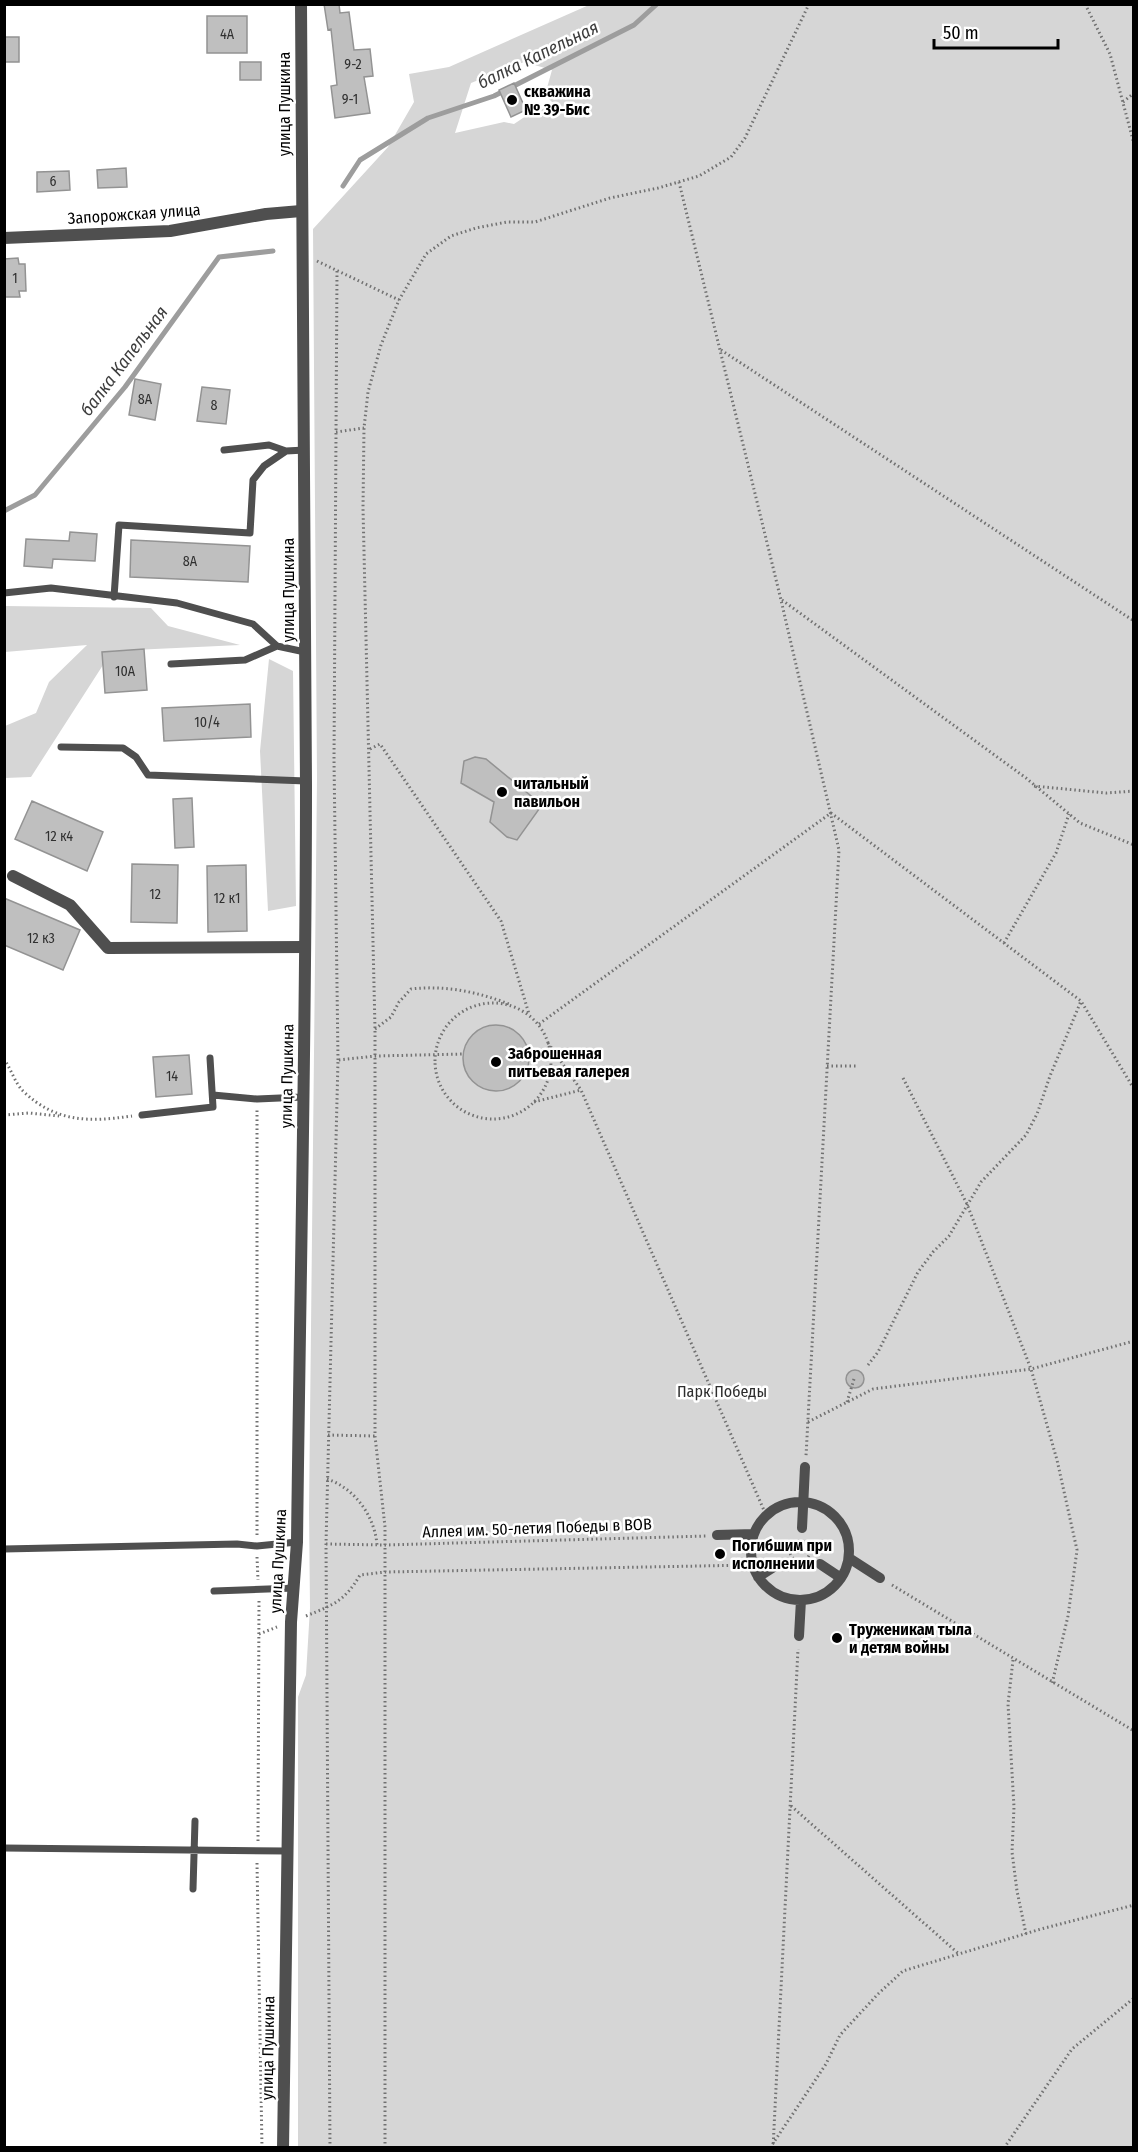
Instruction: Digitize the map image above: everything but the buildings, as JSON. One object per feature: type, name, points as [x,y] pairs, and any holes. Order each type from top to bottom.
[{"type":"street","name":"улица Пушкина","points":[[283,2148],[291,1622],[297,1542],[305,947],[305,450],[301,254],[301,4]]},
{"type":"street","name":"Запорожская улица","points":[[4,238],[170,231],[266,214],[301,214]]},
{"type":"street","points":[[13,876],[70,905],[108,948],[305,947]]},
{"type":"street","points":[[802,1528],[805,1467]]},
{"type":"street","points":[[804,1502],[829,1511],[839,1520],[846,1532],[849,1558],[841,1578],[824,1594],[801,1600],[788,1599],[766,1587],[758,1577],[753,1565],[751,1544],[754,1534],[766,1515],[784,1505],[804,1502]]},
{"type":"street","points":[[717,1535],[754,1534]]},
{"type":"street","points":[[849,1558],[880,1578]]},
{"type":"street","points":[[758,1577],[780,1563]]},
{"type":"street","points":[[820,1564],[841,1578]]},
{"type":"street","points":[[799,1636],[801,1600]]},
{"type":"lane","points":[[224,450],[269,445],[286,451],[305,450]]},
{"type":"lane","points":[[114,597],[119,525],[250,533],[253,480],[264,466],[286,451]]},
{"type":"lane","points":[[4,593],[51,588],[177,603],[253,624],[277,646],[305,652]]},
{"type":"lane","points":[[171,664],[245,660],[277,646]]},
{"type":"lane","points":[[61,747],[123,748],[136,757],[148,775],[306,781]]},
{"type":"lane","points":[[142,1115],[213,1107],[210,1058]]},
{"type":"lane","points":[[213,1095],[257,1099],[303,1096]]},
{"type":"lane","points":[[4,1549],[237,1544],[257,1546],[297,1542]]},
{"type":"lane","points":[[214,1591],[295,1588]]},
{"type":"lane","points":[[193,1889],[195,1821]]},
{"type":"lane","points":[[4,1848],[287,1851]]},
{"type":"path","points":[[385,2148],[386,1527],[375,1436],[376,1056],[363,508],[364,428],[368,392],[381,345],[399,300],[426,254],[451,236],[476,228],[507,222],[535,222],[610,198],[679,182],[699,176],[731,157],[745,138],[809,4]]},
{"type":"path","points":[[1085,4],[1110,54],[1134,144]]},
{"type":"path","points":[[1123,102],[1134,93]]},
{"type":"path","points":[[679,182],[781,600],[839,850],[805,1467]]},
{"type":"path","points":[[301,254],[399,300]]},
{"type":"path","points":[[330,2148],[325,1608],[338,1060],[334,760],[337,271]]},
{"type":"path","points":[[720,349],[1134,621]]},
{"type":"path","points":[[336,432],[364,428]]},
{"type":"path","points":[[781,600],[1026,778],[1080,823],[1134,845]]},
{"type":"path","points":[[370,748],[380,744],[501,921],[529,1014]]},
{"type":"path","points":[[1034,786],[1106,793],[1134,791]]},
{"type":"path","points":[[831,813],[1080,1001],[1134,1089]]},
{"type":"path","points":[[539,1024],[831,813]]},
{"type":"path","points":[[1004,943],[1056,853],[1069,814]]},
{"type":"path","points":[[375,1029],[391,1017],[399,1002],[411,989],[434,986],[483,994],[516,1007],[529,1014],[539,1024],[581,1090],[766,1515]]},
{"type":"path","points":[[868,1365],[878,1352],[918,1272],[949,1236],[981,1182],[1026,1135],[1037,1114],[1080,1001]]},
{"type":"path","points":[[516,1007],[489,1002],[464,1010],[444,1029],[435,1054],[436,1074],[444,1093],[459,1108],[477,1116],[497,1119],[517,1113],[534,1102],[581,1090]]},
{"type":"path","points":[[534,1102],[546,1084],[551,1064],[549,1043]]},
{"type":"path","points":[[338,1060],[376,1056],[463,1054]]},
{"type":"path","points":[[4,1059],[22,1090],[44,1108],[64,1116]]},
{"type":"path","points":[[827,1066],[858,1066]]},
{"type":"path","points":[[903,1078],[967,1204],[1031,1369],[1057,1460],[1077,1550],[1068,1616],[1052,1683]]},
{"type":"path","points":[[257,1099],[257,1546],[259,1589],[257,1851],[262,2148]]},
{"type":"path","points":[[4,1115],[29,1113],[97,1121],[142,1115]]},
{"type":"path","points":[[808,1422],[873,1389],[1031,1369],[1134,1341]]},
{"type":"path","points":[[848,1402],[854,1379]]},
{"type":"path","points":[[328,1435],[375,1436]]},
{"type":"path","points":[[327,1479],[346,1490],[370,1515],[376,1530],[377,1545]]},
{"type":"path","name":"Аллея им. 50-летия Победы в ВОВ","points":[[326,1544],[386,1545],[717,1535]]},
{"type":"path","points":[[799,1541],[807,1544],[810,1552],[805,1560],[798,1561],[793,1557],[791,1551],[793,1545],[799,1541]]},
{"type":"path","points":[[325,1608],[340,1602],[352,1590],[360,1575],[385,1572],[753,1565]]},
{"type":"path","points":[[880,1578],[1134,1731]]},
{"type":"path","points":[[773,2146],[799,1636]]},
{"type":"path","points":[[1013,1660],[1008,1704],[1014,1807],[1012,1852],[1026,1934]]},
{"type":"path","points":[[791,1806],[959,1954]]},
{"type":"path","points":[[773,2146],[826,2064],[840,2035],[903,1971],[1134,1905]]},
{"type":"path","points":[[1004,2148],[1072,2049],[1134,1998]]},
{"type":"green space","name":"Парк Победы","points":[[589,5],[1133,5],[1133,2147],[298,2148],[298,1697],[306,1675],[310,1608],[309,1511],[317,778],[313,229],[388,147],[414,102],[409,74],[449,67]],"holes":[[[524,62],[552,70],[545,95],[553,103],[541,110],[538,108],[514,124],[504,122],[455,133],[471,83]]]},
{"type":"green space","points":[[5,606],[151,608],[168,626],[240,645],[112,651],[31,777],[5,778],[5,726],[36,713],[49,682],[87,645],[5,652]]},
{"type":"green space","points":[[269,659],[293,671],[296,906],[268,911],[260,751]]},
{"type":"waterway","name":"балка Капельная","points":[[343,186],[360,160],[428,118],[494,96],[634,25],[657,4]]},
{"type":"waterway","name":"балка Капельная","points":[[4,511],[35,495],[125,387],[219,257],[273,251]]},
{"type":"place","name":"скважина № 39-Бис","points":[[512,100]]},
{"type":"place","name":"читальный павильон","points":[[502,792]]},
{"type":"place","name":"Заброшенная питьевая галерея","points":[[496,1062]]},
{"type":"place","name":"Погибшим при исполнении","points":[[720,1554]]},
{"type":"place","name":"Труженикам тыла и детям войны","points":[[837,1638]]}]
